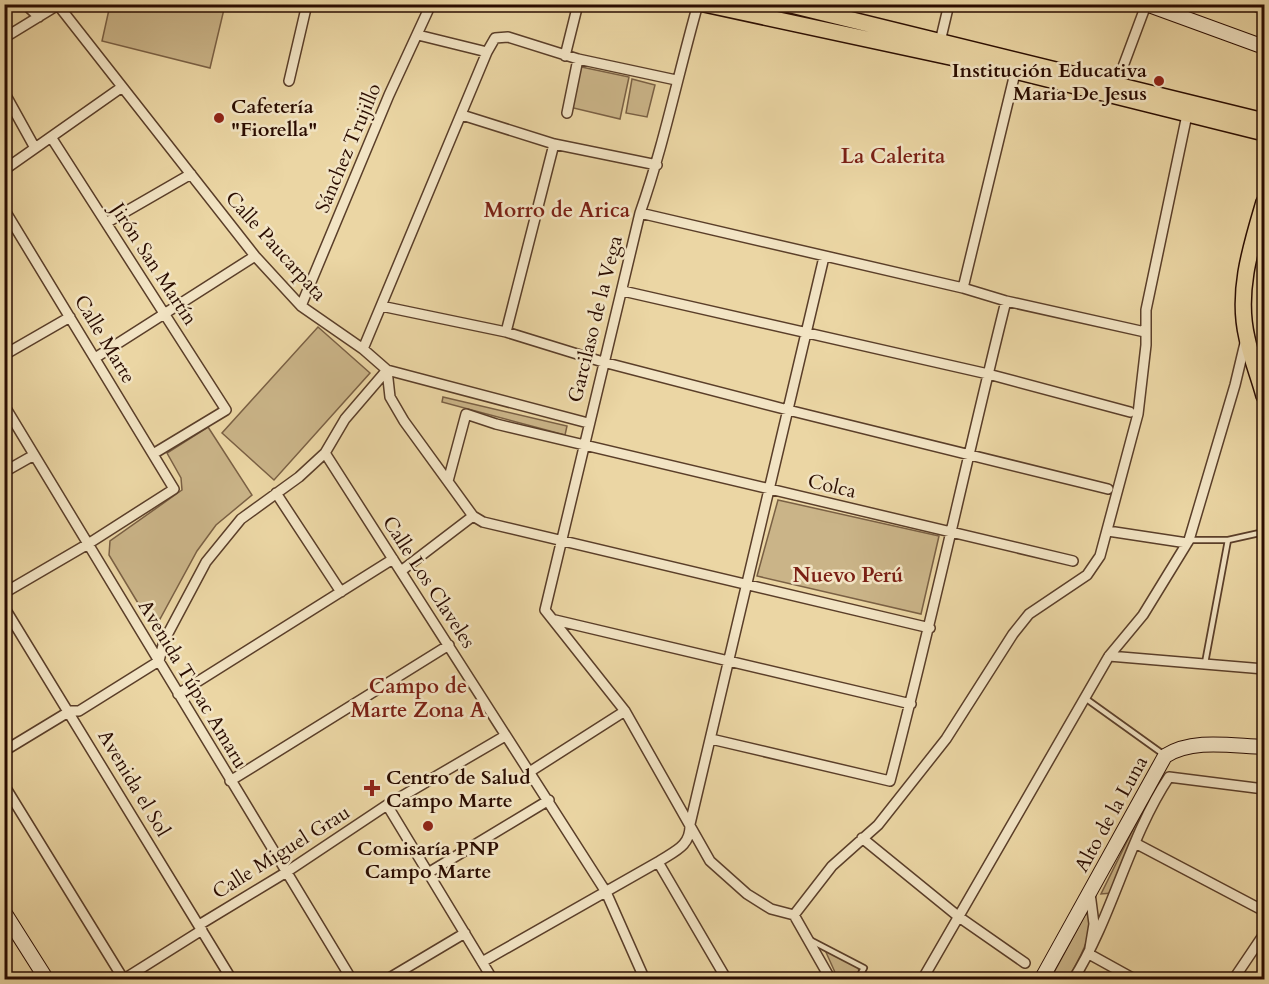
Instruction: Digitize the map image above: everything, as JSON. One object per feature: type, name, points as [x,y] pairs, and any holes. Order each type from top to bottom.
[{"type":"main road","points":[[704,4],[822,28],[939,48],[1189,108],[1264,120]]},
{"type":"main road","points":[[787,4],[817,8],[939,48]]},
{"type":"main road","points":[[1146,4],[1264,47]]},
{"type":"main road","points":[[1189,108],[1264,133]]},
{"type":"main road","points":[[1264,206],[1247,264],[1244,302],[1246,337],[1264,396]]},
{"type":"main road","name":"Alto de la Luna","points":[[1041,980],[1165,756],[1178,748],[1192,745],[1264,747]]},
{"type":"main road","points":[[4,912],[47,980]]},
{"type":"street","points":[[26,4],[39,17]]},
{"type":"street","points":[[289,81],[307,4]]},
{"type":"street","name":"Sánchez Trujillo","points":[[302,306],[389,95],[432,4]]},
{"type":"street","points":[[565,56],[578,4]]},
{"type":"street","name":"Garcilaso de la Vega","points":[[555,620],[545,610],[588,423],[623,291],[640,213],[657,165],[676,80],[698,4]]},
{"type":"street","points":[[939,48],[949,4]]},
{"type":"street","points":[[1115,90],[1146,4]]},
{"type":"street","points":[[4,38],[58,5]]},
{"type":"street","name":"Calle Paucarpata","points":[[58,5],[255,256],[302,306],[363,349],[387,370]]},
{"type":"street","points":[[817,8],[822,28]]},
{"type":"street","points":[[418,35],[487,52]]},
{"type":"street","points":[[363,349],[487,52],[495,38],[508,37],[565,56],[676,80]]},
{"type":"street","points":[[567,113],[578,59]]},
{"type":"street","points":[[963,288],[1016,65]]},
{"type":"street","points":[[4,170],[122,87]]},
{"type":"street","points":[[4,92],[35,148]]},
{"type":"street","points":[[794,915],[832,866],[878,825],[946,739],[1029,614],[1087,575],[1100,556],[1138,414],[1146,310],[1189,108]]},
{"type":"street","points":[[462,115],[554,144],[657,165]]},
{"type":"street","name":"Jirón San Martín","points":[[51,137],[226,410],[153,454]]},
{"type":"street","points":[[506,332],[554,144]]},
{"type":"street","points":[[106,224],[191,174]]},
{"type":"street","name":"Calle Marte","points":[[4,209],[174,489],[88,544]]},
{"type":"street","points":[[640,213],[1145,332]]},
{"type":"street","points":[[95,358],[163,312],[255,256]]},
{"type":"street","points":[[482,962],[658,862],[686,844],[691,836],[690,824],[824,257]]},
{"type":"street","points":[[623,291],[988,374],[1130,412]]},
{"type":"street","points":[[711,740],[890,781],[930,628],[968,453],[1006,301]]},
{"type":"street","points":[[381,306],[506,332],[603,362],[1108,489]]},
{"type":"street","points":[[4,356],[70,317]]},
{"type":"street","points":[[922,980],[1109,656],[1143,615],[1188,542],[1246,337]]},
{"type":"street","points":[[387,370],[588,423]]},
{"type":"street","points":[[4,751],[70,711],[80,711],[159,661],[164,641],[206,562],[241,519],[299,477],[325,453],[345,419],[387,370]]},
{"type":"street","points":[[387,370],[390,397],[473,516],[483,522],[930,628]]},
{"type":"street","name":"Avenida Túpac Amaru","points":[[4,405],[285,873],[352,980]]},
{"type":"street","name":"Colca","points":[[448,481],[466,414],[496,424],[1073,561]]},
{"type":"street","name":"Calle Los Claveles","points":[[325,453],[505,735],[531,771],[606,892],[644,979]]},
{"type":"street","points":[[4,472],[34,455]]},
{"type":"street","points":[[276,493],[341,592]]},
{"type":"street","points":[[401,571],[473,516]]},
{"type":"street","points":[[1108,531],[1188,542]]},
{"type":"street","points":[[4,593],[88,544]]},
{"type":"street","points":[[178,694],[393,559]]},
{"type":"street","name":"Avenida el Sol","points":[[4,606],[232,980]]},
{"type":"street","points":[[555,620],[910,704]]},
{"type":"street","points":[[555,620],[625,711],[711,861],[732,883],[771,909],[794,915],[831,980]]},
{"type":"street","points":[[230,781],[449,645]]},
{"type":"street","points":[[1109,656],[1264,669]]},
{"type":"street","points":[[531,771],[625,711]]},
{"type":"street","name":"Calle Miguel Grau","points":[[124,979],[387,805],[505,735]]},
{"type":"street","points":[[1073,980],[1089,954],[1135,843],[1169,777],[1264,789]]},
{"type":"street","points":[[4,785],[124,979]]},
{"type":"street","points":[[428,873],[549,800]]},
{"type":"street","points":[[387,805],[493,980]]},
{"type":"street","points":[[862,838],[959,917],[1025,963]]},
{"type":"street","points":[[1135,843],[1264,911]]},
{"type":"street","points":[[658,862],[727,980]]},
{"type":"street","points":[[1089,954],[1094,924],[1090,893]]},
{"type":"street","points":[[386,980],[465,933]]},
{"type":"street","points":[[1233,980],[1264,934]]},
{"type":"street","points":[[1089,954],[1136,980]]},
{"type":"lane","points":[[1188,542],[1228,540],[1264,532]]},
{"type":"lane","points":[[1205,663],[1228,540]]},
{"type":"lane","points":[[1085,698],[1165,756]]},
{"type":"lane","points":[[809,940],[864,968],[857,980]]},
{"type":"shaded area","points":[[110,5],[225,5],[210,68],[102,41]]},
{"type":"shaded area","points":[[572,65],[629,77],[620,119],[565,106]]},
{"type":"shaded area","points":[[632,79],[655,85],[647,117],[626,113]]},
{"type":"shaded area","points":[[318,327],[370,373],[274,480],[222,433]]},
{"type":"shaded area","points":[[443,397],[567,426],[565,435],[442,402]]},
{"type":"shaded area","points":[[208,427],[252,495],[216,525],[197,551],[160,619],[154,616],[147,618],[109,555],[110,541],[182,490],[181,478],[167,453]]},
{"type":"shaded area","points":[[778,500],[939,536],[921,614],[757,576]]},
{"type":"shaded area","points":[[1155,785],[1159,787],[1112,893],[1101,894]]},
{"type":"shaded area","points":[[1086,913],[1090,928],[1088,937],[1068,979],[1050,980]]},
{"type":"shaded area","points":[[825,950],[858,967],[859,971],[854,979],[838,979]]},
{"type":"waterway","points":[[1240,4],[1264,15]]},
{"type":"place","name":"Institución Educativa Maria De Jesus","points":[[1159,81]]},
{"type":"place","name":"Cafetería \"Fiorella\"","points":[[219,118]]},
{"type":"place","name":"Centro de Salud Campo Marte","points":[[372,788]]},
{"type":"place","name":"Comisaría PNP Campo Marte","points":[[428,826]]},
{"type":"district","name":"La Calerita","points":[[893,156]]},
{"type":"district","name":"Morro de Arica","points":[[557,210]]},
{"type":"district","name":"Nuevo Perú","points":[[848,575]]},
{"type":"district","name":"Campo de Marte Zona A","points":[[418,698]]}]
